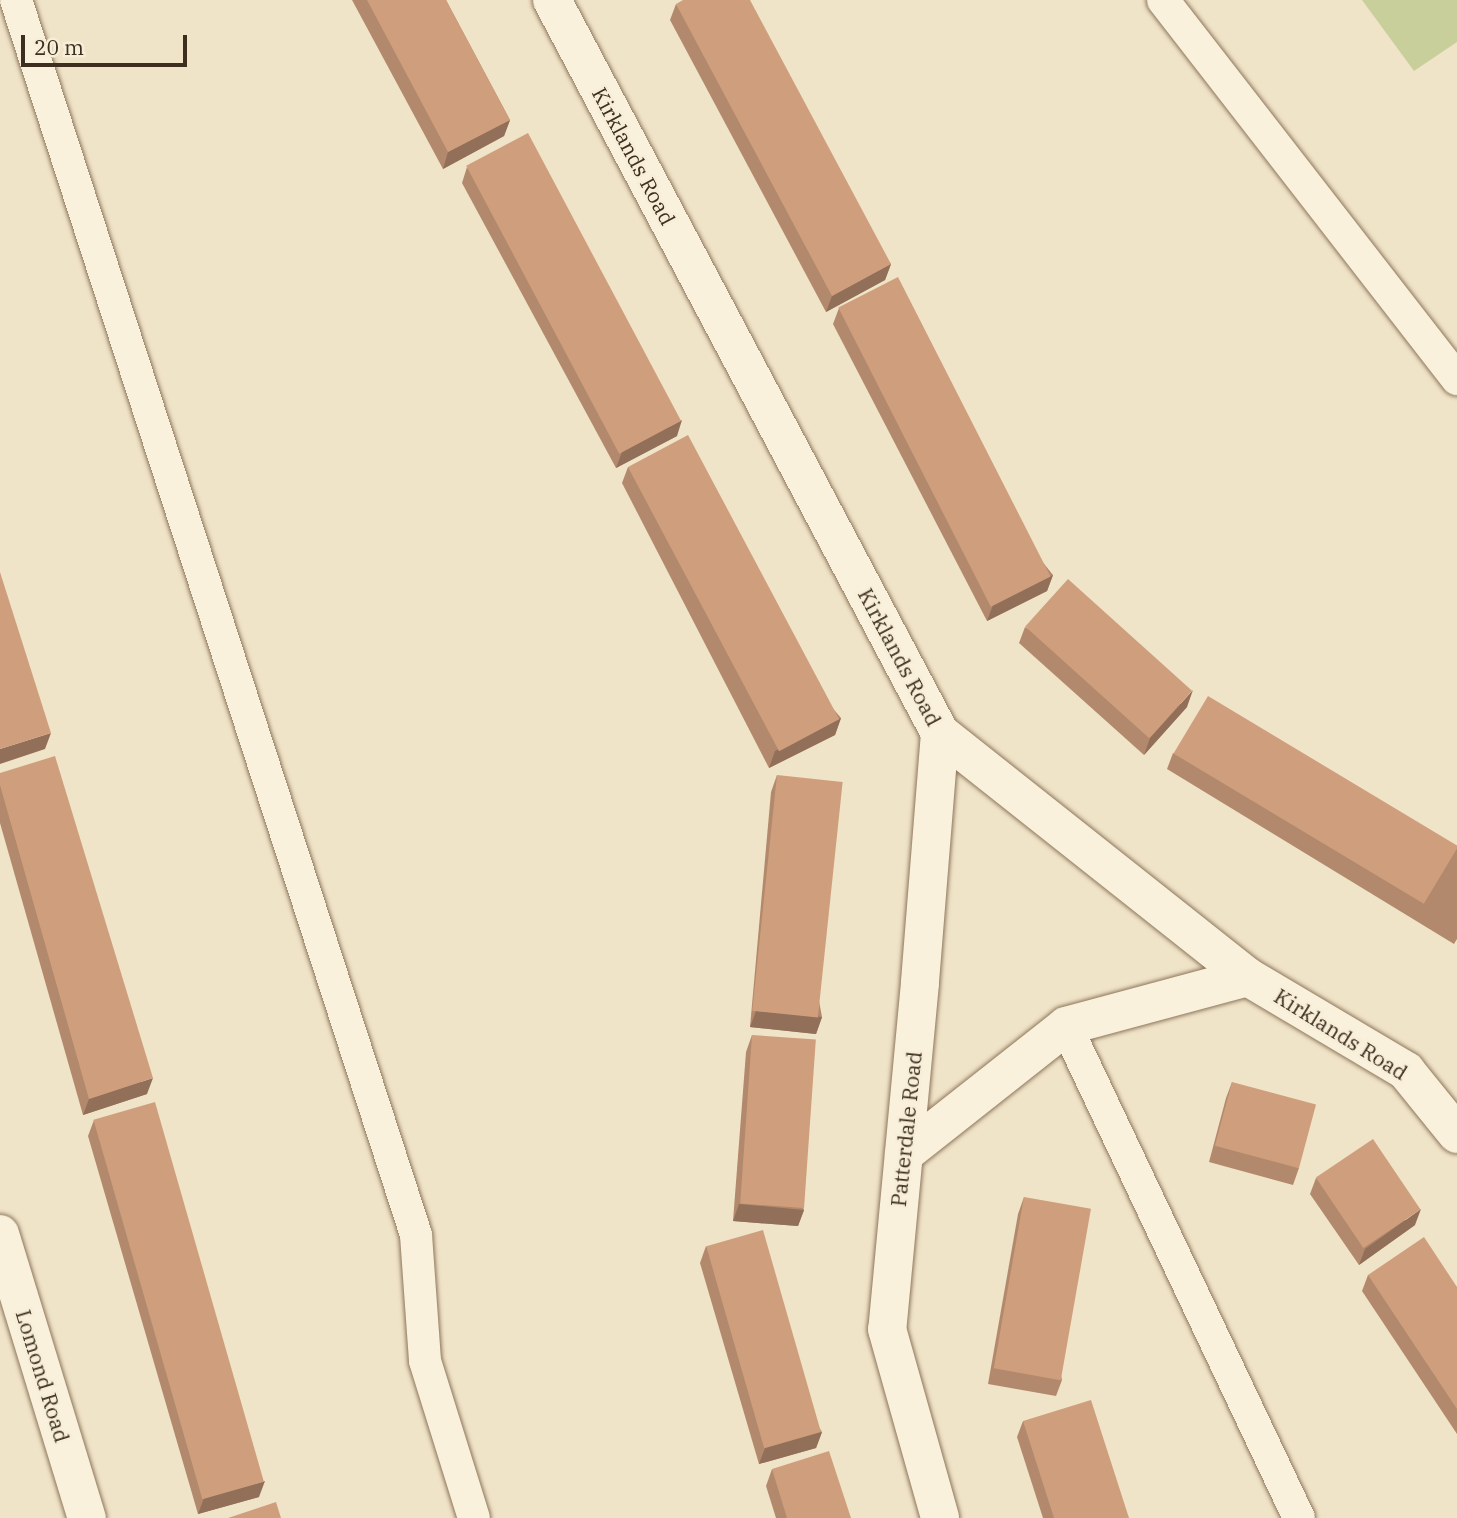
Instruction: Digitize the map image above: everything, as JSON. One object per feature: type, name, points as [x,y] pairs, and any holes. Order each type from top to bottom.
[{"type":"street","name":"Kirklands Road","points":[[552,0],[940,733],[1248,977],[1406,1071],[1457,1134]]},
{"type":"street","name":"Patterdale Road","points":[[940,733],[887,1329],[940,1518]]},
{"type":"street","points":[[904,1154],[1066,1026],[1248,977]]},
{"type":"street","name":"Lomond Road","points":[[0,1234],[87,1518]]},
{"type":"lane","points":[[16,0],[416,1235],[425,1361],[474,1518]]},
{"type":"lane","points":[[1163,0],[1457,379]]},
{"type":"lane","points":[[1066,1026],[1299,1518]]},
{"type":"green space","points":[[1362,0],[1457,0],[1457,42],[1414,71]]},
{"type":"building","points":[[367,0],[446,0],[510,120],[448,152]]},
{"type":"building","points":[[683,0],[750,0],[891,264],[832,296],[676,4]]},
{"type":"building","points":[[528,133],[681,421],[619,454],[466,166]]},
{"type":"building","points":[[898,277],[1051,576],[991,607],[838,307]]},
{"type":"building","points":[[688,435],[839,719],[779,751],[628,467]]},
{"type":"building","points":[[0,572],[51,733],[0,749]]},
{"type":"building","points":[[1068,579],[1192,691],[1149,738],[1025,627]]},
{"type":"building","points":[[1208,696],[1457,846],[1424,904],[1173,753]]},
{"type":"building","points":[[55,756],[153,1078],[89,1099],[0,785],[0,773]]},
{"type":"building","points":[[777,775],[843,782],[818,1018],[752,1011]]},
{"type":"building","points":[[752,1035],[816,1039],[804,1208],[740,1204]]},
{"type":"building","points":[[1232,1082],[1316,1105],[1299,1168],[1215,1146]]},
{"type":"building","points":[[155,1102],[264,1482],[202,1499],[93,1120]]},
{"type":"building","points":[[1373,1139],[1421,1209],[1363,1248],[1316,1178]]},
{"type":"building","points":[[1024,1197],[1091,1209],[1061,1380],[994,1368]]},
{"type":"building","points":[[763,1230],[821,1432],[764,1448],[706,1246]]},
{"type":"building","points":[[1424,1237],[1457,1287],[1457,1409],[1368,1275]]},
{"type":"building","points":[[1091,1400],[1129,1518],[1054,1518],[1023,1421]]},
{"type":"building","points":[[829,1451],[851,1518],[787,1518],[772,1469]]},
{"type":"building","points":[[276,1502],[281,1518],[228,1518]]}]
